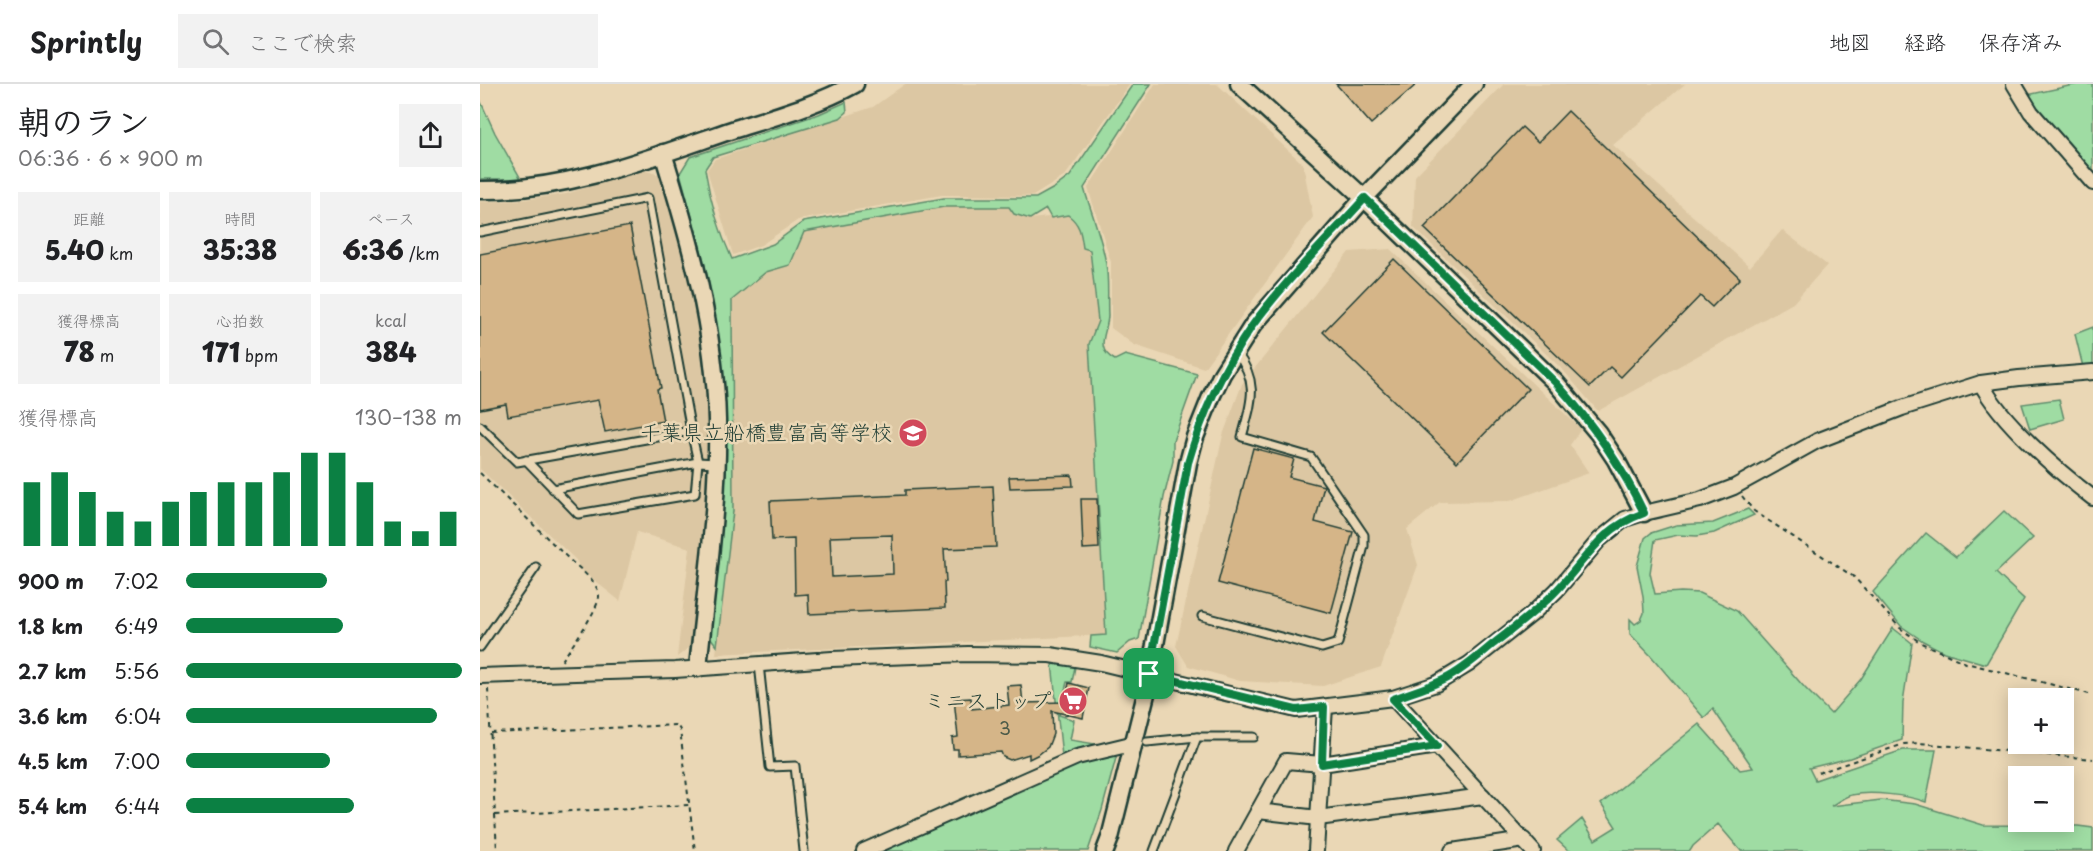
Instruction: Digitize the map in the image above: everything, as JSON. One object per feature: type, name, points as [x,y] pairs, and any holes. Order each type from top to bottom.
[{"type":"street","points":[[480,190],[520,189],[562,183],[663,153],[812,103],[855,84]]},
{"type":"street","points":[[1239,84],[1365,198],[1547,375],[1578,408],[1616,460],[1644,513]]},
{"type":"street","points":[[1105,851],[1141,742],[1149,674],[1188,463],[1195,437],[1211,398],[1236,351],[1268,306],[1365,198],[1474,84]]},
{"type":"street","points":[[2014,84],[2031,112],[2093,183]]},
{"type":"street","points":[[663,153],[685,224],[705,314],[717,418],[715,521],[698,668]]},
{"type":"street","points":[[484,676],[1022,653],[1074,658],[1296,710],[1393,699],[1436,684],[1469,664],[1532,614],[1557,590],[1599,540],[1626,519],[1700,500],[1734,487],[1817,441],[1902,408],[1981,384],[2019,378],[2093,372]]},
{"type":"street","points":[[1981,384],[1989,398],[2029,441],[2093,498]]},
{"type":"street","points":[[1393,699],[1533,851]]},
{"type":"street","points":[[1316,851],[1324,707]]},
{"type":"street","points":[[864,851],[1077,757],[1141,742]]},
{"type":"street","points":[[1236,851],[1286,761],[1322,764],[1437,746]]},
{"type":"street","points":[[1258,811],[1318,818],[1483,796]]},
{"type":"street","points":[[1452,851],[1524,840]]},
{"type":"lane","points":[[480,232],[648,198],[698,462],[695,494],[578,514],[526,460]]},
{"type":"lane","points":[[1202,616],[1322,648],[1338,643],[1364,546],[1364,535],[1311,457],[1242,437],[1253,397],[1252,378],[1236,351]]},
{"type":"lane","points":[[480,426],[517,462],[692,431]]},
{"type":"lane","points":[[553,489],[698,462],[717,463]]},
{"type":"lane","points":[[480,647],[536,567]]},
{"type":"lane","points":[[759,664],[770,767],[795,765],[804,851]]},
{"type":"lane","points":[[1141,742],[1197,737],[1254,737]]},
{"type":"lane","points":[[1154,851],[1197,737]]},
{"type":"path","points":[[480,473],[582,570],[599,594],[598,603],[579,636],[552,674]]},
{"type":"path","points":[[1734,487],[1754,511],[1854,577],[1900,628],[1921,643],[1966,663],[2093,696]]},
{"type":"path","points":[[484,676],[491,733],[497,851]]},
{"type":"path","points":[[491,733],[677,725],[680,730],[695,851]]},
{"type":"path","points":[[1818,773],[1904,744],[1918,742],[2093,759]]},
{"type":"path","points":[[495,815],[689,805]]},
{"type":"shaded area","points":[[905,84],[1130,84],[1065,176],[1033,196],[942,195],[798,220],[761,245],[733,255],[707,170],[715,159],[873,107]]},
{"type":"shaded area","points":[[1155,84],[1217,84],[1303,164],[1313,217],[1204,368],[1134,345],[1111,328],[1111,262],[1088,188]]},
{"type":"shaded area","points":[[1504,84],[1685,84],[1613,145],[1750,267],[1782,230],[1827,265],[1793,303],[1598,411],[1563,370],[1413,227],[1415,176]]},
{"type":"shaded area","points":[[643,170],[664,176],[679,226],[698,315],[710,418],[711,472],[692,645],[677,657],[690,548],[637,532],[620,601],[581,570],[576,560],[480,469],[480,202],[521,200],[566,194]]},
{"type":"shaded area","name":"千葉県立船橋豊富高等学校","points":[[944,207],[1009,207],[1030,219],[1068,215],[1081,230],[1083,248],[1090,250],[1098,321],[1089,344],[1106,635],[716,654],[733,511],[732,300],[766,272],[789,265],[804,232]]},
{"type":"shaded area","points":[[1390,249],[1581,429],[1570,445],[1589,473],[1510,501],[1440,502],[1407,529],[1418,565],[1381,667],[1323,686],[1240,681],[1188,666],[1176,646],[1223,435],[1242,384],[1349,252]]},
{"type":"green space","points":[[1133,84],[1151,84],[1084,188],[1102,245],[1107,270],[1108,315],[1103,345],[1108,355],[1115,360],[1125,355],[1197,374],[1173,441],[1173,461],[1164,497],[1139,639],[1130,642],[1117,653],[1090,647],[1091,636],[1106,635],[1089,344],[1098,321],[1090,250],[1083,248],[1079,229],[1068,215],[1051,218],[1046,209],[1030,219],[1014,214],[1009,207],[944,207],[804,232],[790,265],[766,272],[732,300],[733,511],[717,646],[710,637],[723,511],[724,416],[705,265],[680,173],[690,157],[819,114],[846,102],[847,112],[840,118],[713,157],[705,169],[707,181],[719,226],[732,259],[773,244],[803,222],[944,198],[1036,198],[1070,176]]},
{"type":"green space","points":[[2078,84],[2093,84],[2093,178],[2023,96]]},
{"type":"green space","points":[[480,100],[495,133],[521,179],[480,179]]},
{"type":"green space","points":[[2093,327],[2093,365],[2083,367],[2075,334]]},
{"type":"green space","points":[[2059,399],[2064,419],[2030,429],[2022,404]]},
{"type":"green space","points":[[1748,509],[1754,515],[1714,533],[1697,536],[1678,535],[1655,540],[1650,573],[1655,594],[1699,593],[1737,611],[1831,714],[1861,679],[1893,628],[1912,643],[1903,702],[1902,740],[1850,758],[1809,768],[1815,780],[1903,750],[1936,750],[1926,802],[1868,793],[1851,795],[1831,806],[1881,800],[1915,804],[1983,825],[2008,825],[2008,832],[2074,832],[2074,826],[2093,828],[2093,851],[1741,851],[1718,824],[1690,851],[1569,851],[1557,840],[1582,819],[1595,840],[1616,827],[1601,804],[1699,724],[1740,770],[1753,768],[1713,709],[1704,718],[1630,634],[1630,619],[1635,624],[1641,620],[1644,613],[1637,566],[1645,538],[1651,533],[1676,525],[1713,523]]},
{"type":"green space","points":[[2004,511],[2033,538],[1996,573],[2024,599],[1986,664],[1944,652],[1901,626],[1873,592],[1926,533],[1956,557]]},
{"type":"green space","points":[[1052,663],[1075,667],[1072,682],[1067,682],[1059,715],[1074,720],[1070,740],[1095,744],[1062,756]]},
{"type":"green space","points":[[1117,754],[1088,851],[875,851],[1079,763]]},
{"type":"building","points":[[1336,84],[1417,84],[1371,124]]},
{"type":"building","points":[[1568,111],[1740,278],[1712,307],[1700,296],[1621,377],[1610,367],[1590,387],[1424,228],[1522,127],[1538,142]]},
{"type":"building","points":[[630,226],[661,388],[657,389],[663,421],[605,432],[598,400],[508,416],[506,404],[480,409],[480,254]]},
{"type":"building","points":[[1394,259],[1528,389],[1457,462],[1323,332]]},
{"type":"building","points":[[1253,448],[1294,459],[1289,477],[1324,486],[1315,522],[1353,532],[1331,613],[1218,583]]},
{"type":"building","points":[[1072,475],[1073,486],[1010,488],[1009,477]]},
{"type":"building","points":[[993,486],[996,547],[944,549],[945,608],[809,614],[808,594],[795,595],[794,539],[772,540],[770,501],[905,495],[905,490]],"holes":[[[892,535],[893,574],[832,577],[830,537]]]},
{"type":"building","points":[[1081,499],[1097,499],[1099,548],[1083,549]]},
{"type":"building","points":[[1069,683],[1089,688],[1083,718],[1052,711],[1053,734],[1048,747],[1039,754],[1029,759],[1029,754],[1010,760],[1003,757],[1001,752],[958,755],[958,749],[953,749],[952,738],[958,737],[954,699],[971,698],[972,709],[1009,705],[1007,686],[1021,685],[1023,703],[1065,702]]},
{"type":"place","name":"千葉県立船橋豊富高等学校","points":[[913,433]]},
{"type":"place","name":"ミニストップ","points":[[1073,701]]},
{"type":"route","points":[[1365,198],[1556,383],[1598,433],[1616,460],[1644,513],[1626,519],[1614,527],[1599,540],[1557,590],[1532,614],[1469,664],[1436,684],[1393,699],[1437,746],[1322,764],[1324,707],[1296,710],[1149,674],[1188,463],[1195,437],[1211,398],[1222,374],[1253,325],[1365,198]]}]
